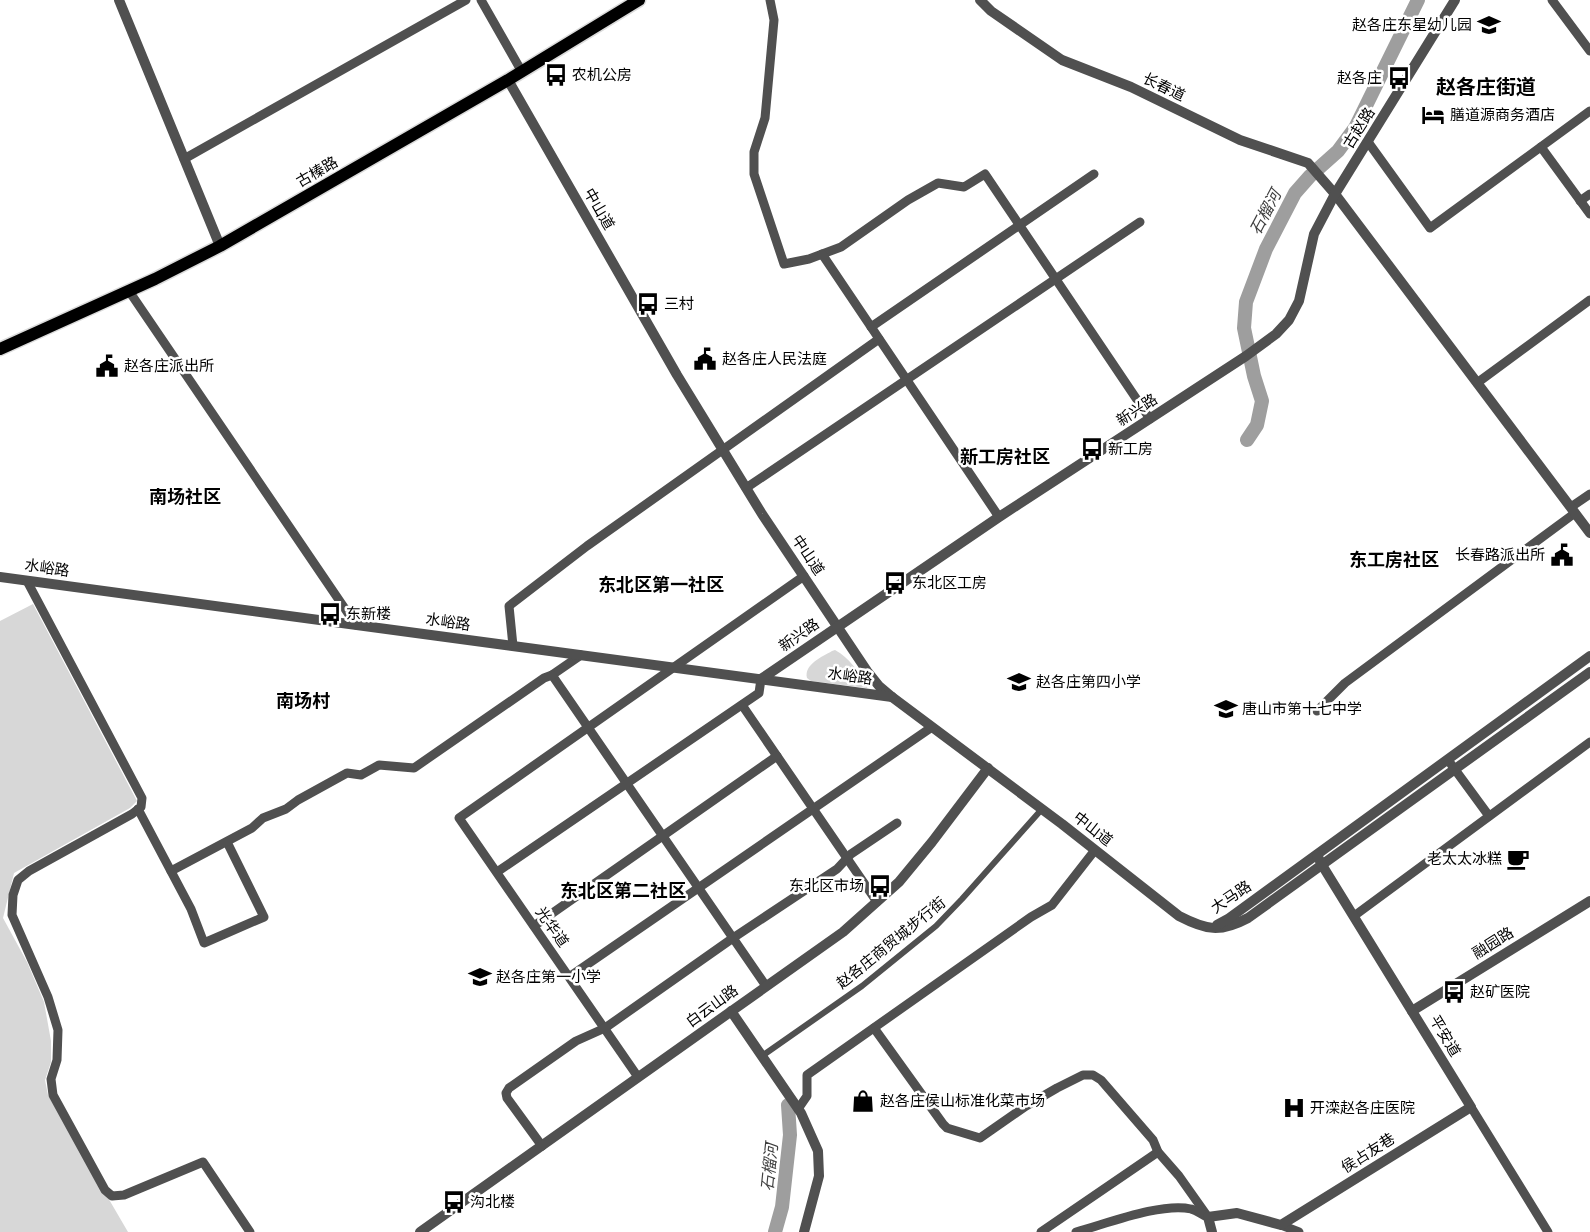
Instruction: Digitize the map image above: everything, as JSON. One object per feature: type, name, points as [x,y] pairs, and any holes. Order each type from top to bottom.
[{"type":"main road","name":"古榛路","points":[[0,350],[129,291],[220,246],[522,72],[639,0]]},
{"type":"street","points":[[119,0],[220,246]]},
{"type":"street","points":[[184,159],[466,0]]},
{"type":"street","points":[[481,0],[522,72]]},
{"type":"street","points":[[770,0],[774,20],[766,118],[754,152],[754,174],[784,264],[809,259],[841,247],[908,200],[938,183],[964,187],[985,174],[1150,419]]},
{"type":"street","name":"长春道","points":[[980,0],[991,11],[1062,60],[1131,88],[1240,140],[1308,163],[1335,194],[1590,532]]},
{"type":"street","name":"古赵路","points":[[1335,194],[1455,0]]},
{"type":"street","points":[[1552,0],[1590,50]]},
{"type":"street","name":"中山道","points":[[508,80],[677,375],[722,449],[804,576],[879,686],[1042,809],[1179,916],[1199,926],[1212,927]]},
{"type":"street","points":[[1368,142],[1430,228],[1590,111]]},
{"type":"street","points":[[1541,147],[1590,214]]},
{"type":"street","points":[[871,327],[1094,174]]},
{"type":"street","name":"新兴路","points":[[761,680],[999,517],[1246,356],[1276,334],[1289,320],[1298,301],[1314,234],[1335,194]]},
{"type":"street","points":[[1580,201],[1590,194]]},
{"type":"street","points":[[746,488],[1140,222]]},
{"type":"street","points":[[822,254],[999,517]]},
{"type":"street","points":[[129,291],[356,625]]},
{"type":"street","points":[[1477,383],[1590,300]]},
{"type":"street","points":[[513,646],[509,606],[587,546],[879,339]]},
{"type":"street","points":[[1317,712],[1345,683],[1573,510],[1590,494]]},
{"type":"street","points":[[588,728],[804,576]]},
{"type":"street","name":"水峪路","points":[[0,577],[892,697]]},
{"type":"street","points":[[27,581],[142,798],[141,807],[132,814],[29,871],[18,880],[12,895],[12,914],[48,997],[58,1030],[57,1060],[51,1079],[54,1094],[105,1190],[112,1196],[124,1195],[203,1162],[250,1232]]},
{"type":"street","points":[[171,872],[252,828],[263,818],[286,809],[298,800],[347,773],[361,775],[379,765],[414,768],[544,678],[552,675],[581,655]]},
{"type":"street","name":"大马路","points":[[1212,927],[1228,919],[1590,656]]},
{"type":"street","name":"大马路","points":[[1212,927],[1223,928],[1236,925],[1248,918],[1590,672]]},
{"type":"street","points":[[552,675],[766,986]]},
{"type":"street","points":[[497,872],[759,693],[761,680]]},
{"type":"street","points":[[742,705],[877,902]]},
{"type":"street","points":[[569,977],[932,727]]},
{"type":"street","name":"光华道","points":[[588,728],[459,818],[638,1077]]},
{"type":"street","points":[[1354,916],[1590,742]]},
{"type":"street","points":[[534,926],[777,756]]},
{"type":"street","points":[[1448,760],[1489,816]]},
{"type":"street","name":"白云山路","points":[[420,1232],[843,932],[899,882],[988,768]]},
{"type":"street","points":[[138,809],[191,910],[204,942],[264,917],[227,842]]},
{"type":"street","name":"赵各庄商贸城步行街","points":[[762,1056],[862,986],[936,926],[1042,809]]},
{"type":"street","points":[[542,1146],[507,1098],[508,1088],[576,1041],[604,1028],[837,869],[851,854],[897,823]]},
{"type":"street","points":[[798,1109],[807,1096],[807,1075],[1031,916],[1052,904],[1094,850]]},
{"type":"street","name":"平安道","points":[[1317,855],[1548,1232]]},
{"type":"street","name":"融园路","points":[[1412,1011],[1590,901]]},
{"type":"street","points":[[731,1011],[798,1109],[818,1152],[819,1176],[804,1232]]},
{"type":"street","points":[[874,1028],[943,1124],[947,1128],[980,1138],[1026,1106],[1057,1088],[1082,1076],[1093,1075],[1101,1080],[1153,1140],[1158,1152],[1179,1176],[1208,1217],[1212,1232]]},
{"type":"street","name":"侯占友巷","points":[[1281,1225],[1471,1107]]},
{"type":"street","points":[[1041,1232],[1158,1152]]},
{"type":"street","points":[[1076,1232],[1158,1209],[1173,1208],[1192,1209],[1208,1217],[1237,1213],[1299,1232]]},
{"type":"shaded area","points":[[33,604],[137,801],[130,808],[14,873],[3,918],[27,962],[44,1002],[51,1041],[51,1062],[45,1080],[48,1095],[128,1232],[0,1232],[0,621]]},
{"type":"shaded area","points":[[835,650],[849,661],[869,683],[867,688],[811,681],[807,678],[808,669],[811,665],[819,658]]},
{"type":"waterway","name":"石榴河","points":[[1247,440],[1257,425],[1262,401],[1254,376],[1244,328],[1246,302],[1266,249],[1295,193],[1310,176],[1338,151],[1355,128],[1418,0]]},
{"type":"waterway","name":"石榴河","points":[[775,1232],[782,1207],[790,1135],[788,1105]]},
{"type":"place","name":"赵各庄东星幼儿园","points":[[1489,25]]},
{"type":"place","name":"农机公房","points":[[556,75]]},
{"type":"place","name":"赵各庄","points":[[1399,78]]},
{"type":"place","name":"膳道源商务酒店","points":[[1433,115]]},
{"type":"place","name":"三村","points":[[648,304]]},
{"type":"place","name":"赵各庄人民法庭","points":[[705,359]]},
{"type":"place","name":"赵各庄派出所","points":[[107,366]]},
{"type":"place","name":"新工房","points":[[1092,449]]},
{"type":"place","name":"长春路派出所","points":[[1562,555]]},
{"type":"place","name":"东北区工房","points":[[895,583]]},
{"type":"place","name":"东新楼","points":[[330,614]]},
{"type":"place","name":"赵各庄第四小学","points":[[1019,682]]},
{"type":"place","name":"唐山市第十七中学","points":[[1226,709]]},
{"type":"place","name":"老太太冰糕","points":[[1518,859]]},
{"type":"place","name":"东北区市场","points":[[880,886]]},
{"type":"place","name":"赵各庄第一小学","points":[[480,977]]},
{"type":"place","name":"赵矿医院","points":[[1454,992]]},
{"type":"place","name":"赵各庄侯山标准化菜市场","points":[[863,1101]]},
{"type":"place","name":"开滦赵各庄医院","points":[[1294,1108]]},
{"type":"place","name":"沟北楼","points":[[454,1202]]},
{"type":"district","name":"赵各庄街道","points":[[1486,87]]},
{"type":"district","name":"新工房社区","points":[[1005,457]]},
{"type":"district","name":"南场社区","points":[[185,497]]},
{"type":"district","name":"东工房社区","points":[[1394,560]]},
{"type":"district","name":"东北区第一社区","points":[[661,585]]},
{"type":"district","name":"南场村","points":[[303,701]]},
{"type":"district","name":"东北区第二社区","points":[[623,891]]}]
